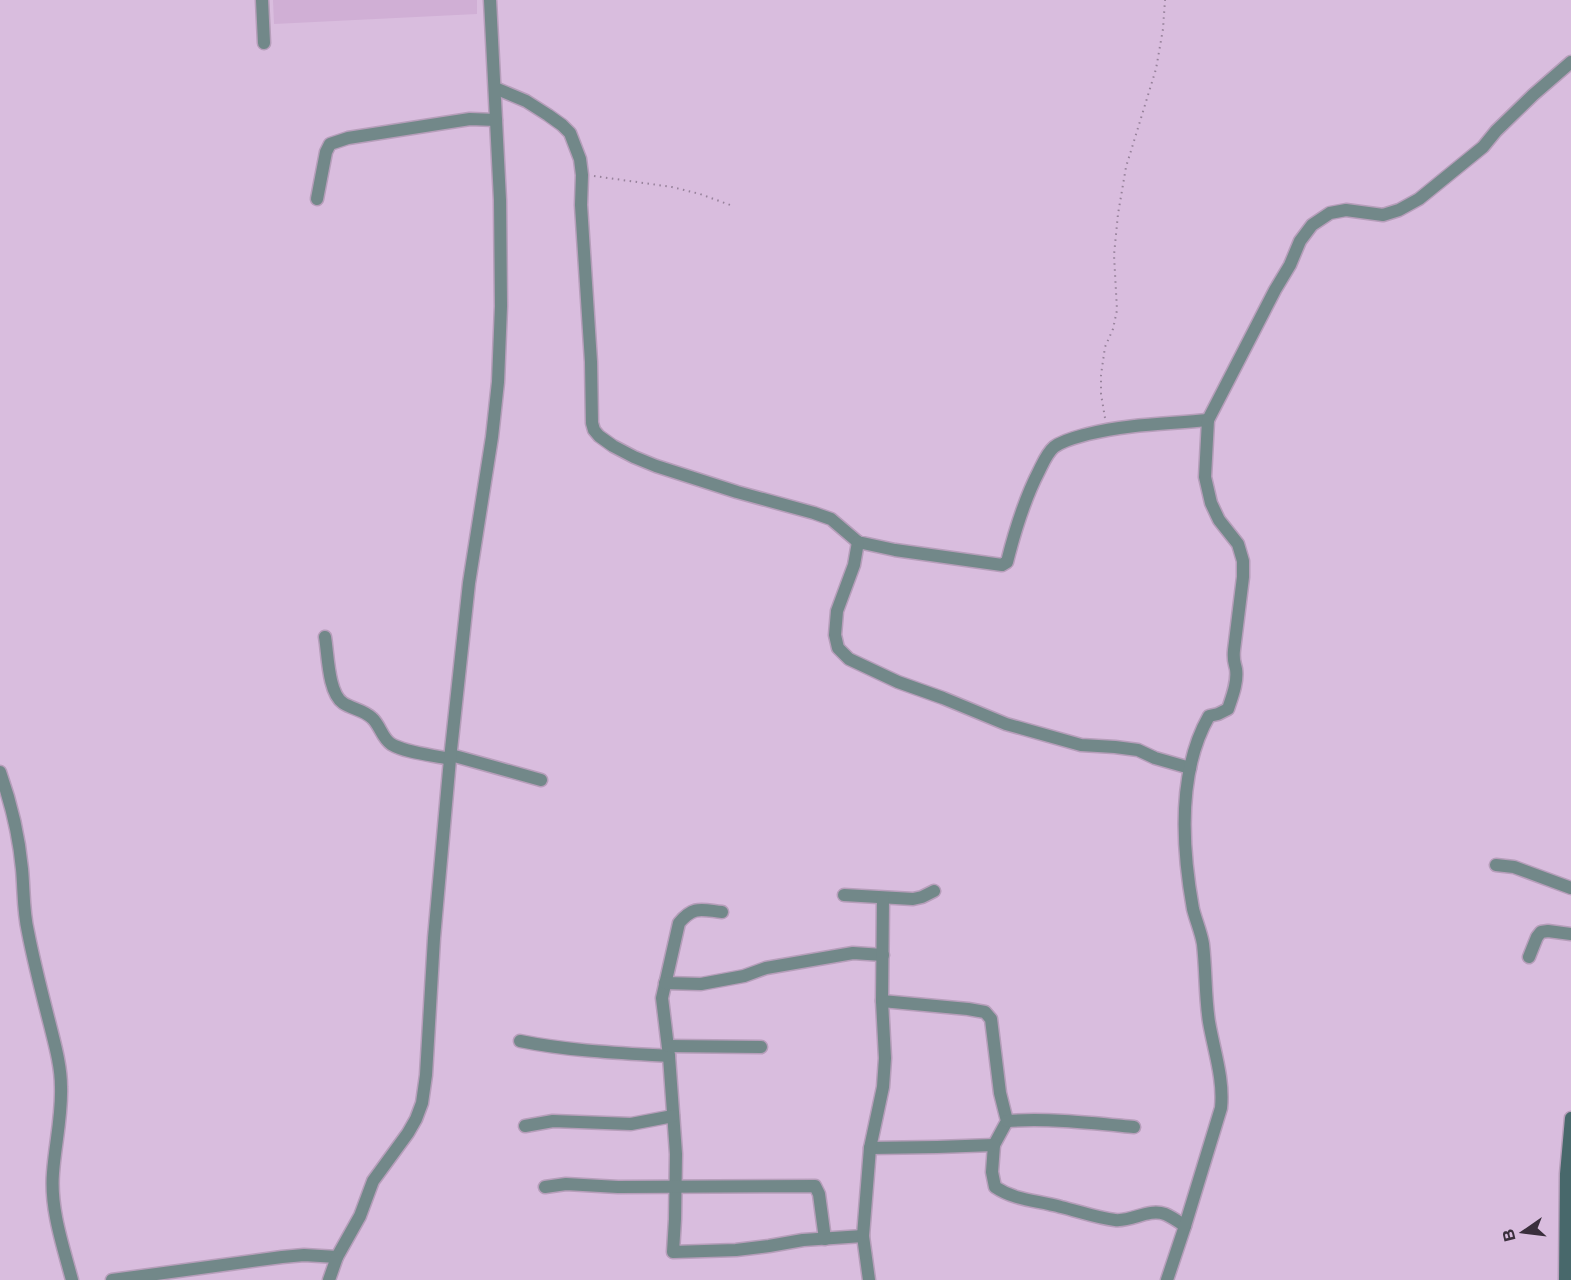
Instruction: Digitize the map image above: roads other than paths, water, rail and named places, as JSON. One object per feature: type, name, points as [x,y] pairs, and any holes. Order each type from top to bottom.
[{"type":"main road","points":[[1565,1280],[1566,1174],[1571,1118]]},
{"type":"street","points":[[262,0],[264,43]]},
{"type":"street","points":[[328,1280],[337,1257],[360,1216],[373,1181],[416,1119],[422,1103],[426,1075],[434,938],[469,583],[492,437],[498,382],[501,306],[500,200],[490,0]]},
{"type":"street","points":[[1167,1280],[1221,1108],[1223,1091],[1209,1020],[1202,941],[1194,912],[1186,854],[1184,817],[1190,768],[1201,730],[1209,716],[1228,709],[1234,693],[1236,670],[1233,661],[1243,577],[1243,561],[1238,544],[1219,520],[1211,503],[1205,477],[1208,420],[1290,265],[1300,241],[1312,225],[1330,213],[1346,210],[1383,215],[1399,210],[1419,199],[1483,147],[1526,102],[1571,62]]},
{"type":"street","points":[[495,88],[526,101],[570,133],[580,159],[592,423],[594,430],[613,446],[656,466],[831,519],[858,542],[895,550],[1002,565],[1007,562],[1015,529],[1029,491],[1047,456],[1055,447],[1074,437],[1107,429],[1208,420]]},
{"type":"street","points":[[317,199],[326,152],[330,144],[348,138],[470,119],[496,120]]},
{"type":"street","points":[[858,542],[854,565],[837,611],[835,635],[838,648],[849,659],[898,682],[1006,724],[1081,745],[1138,750],[1155,758],[1190,768]]},
{"type":"street","points":[[326,637],[330,675],[335,695],[341,702],[372,718],[392,744],[406,750],[451,757],[541,780]]},
{"type":"street","points":[[0,772],[15,822],[27,931],[62,1085],[61,1113],[52,1174],[53,1196],[72,1280]]},
{"type":"street","points":[[1496,865],[1514,867],[1571,888]]},
{"type":"street","points":[[844,895],[913,899],[934,891]]},
{"type":"street","points":[[869,1280],[863,1236],[870,1148],[883,1087],[885,1058],[882,1001],[883,898]]},
{"type":"street","points":[[722,912],[695,910],[686,914],[679,923],[662,998],[676,1154],[674,1252],[736,1250],[803,1240],[863,1236]]},
{"type":"street","points":[[1529,957],[1541,932],[1571,934]]},
{"type":"street","points":[[665,983],[701,984],[744,976],[765,968],[853,953],[883,955]]},
{"type":"street","points":[[882,1001],[968,1009],[985,1012],[991,1019],[1000,1093],[1006,1121],[994,1144],[992,1172],[995,1187],[1006,1194],[1022,1199],[1114,1220],[1127,1220],[1155,1213],[1166,1214],[1185,1226]]},
{"type":"street","points":[[520,1041],[544,1046],[604,1052],[761,1047]]},
{"type":"street","points":[[525,1126],[552,1121],[631,1124],[674,1116]]},
{"type":"street","points":[[1006,1121],[1073,1121],[1134,1127]]},
{"type":"street","points":[[870,1148],[994,1144]]},
{"type":"street","points":[[545,1187],[566,1184],[618,1187],[815,1185],[819,1194],[825,1239]]},
{"type":"street","points":[[112,1280],[282,1257],[304,1255],[337,1257]]}]
